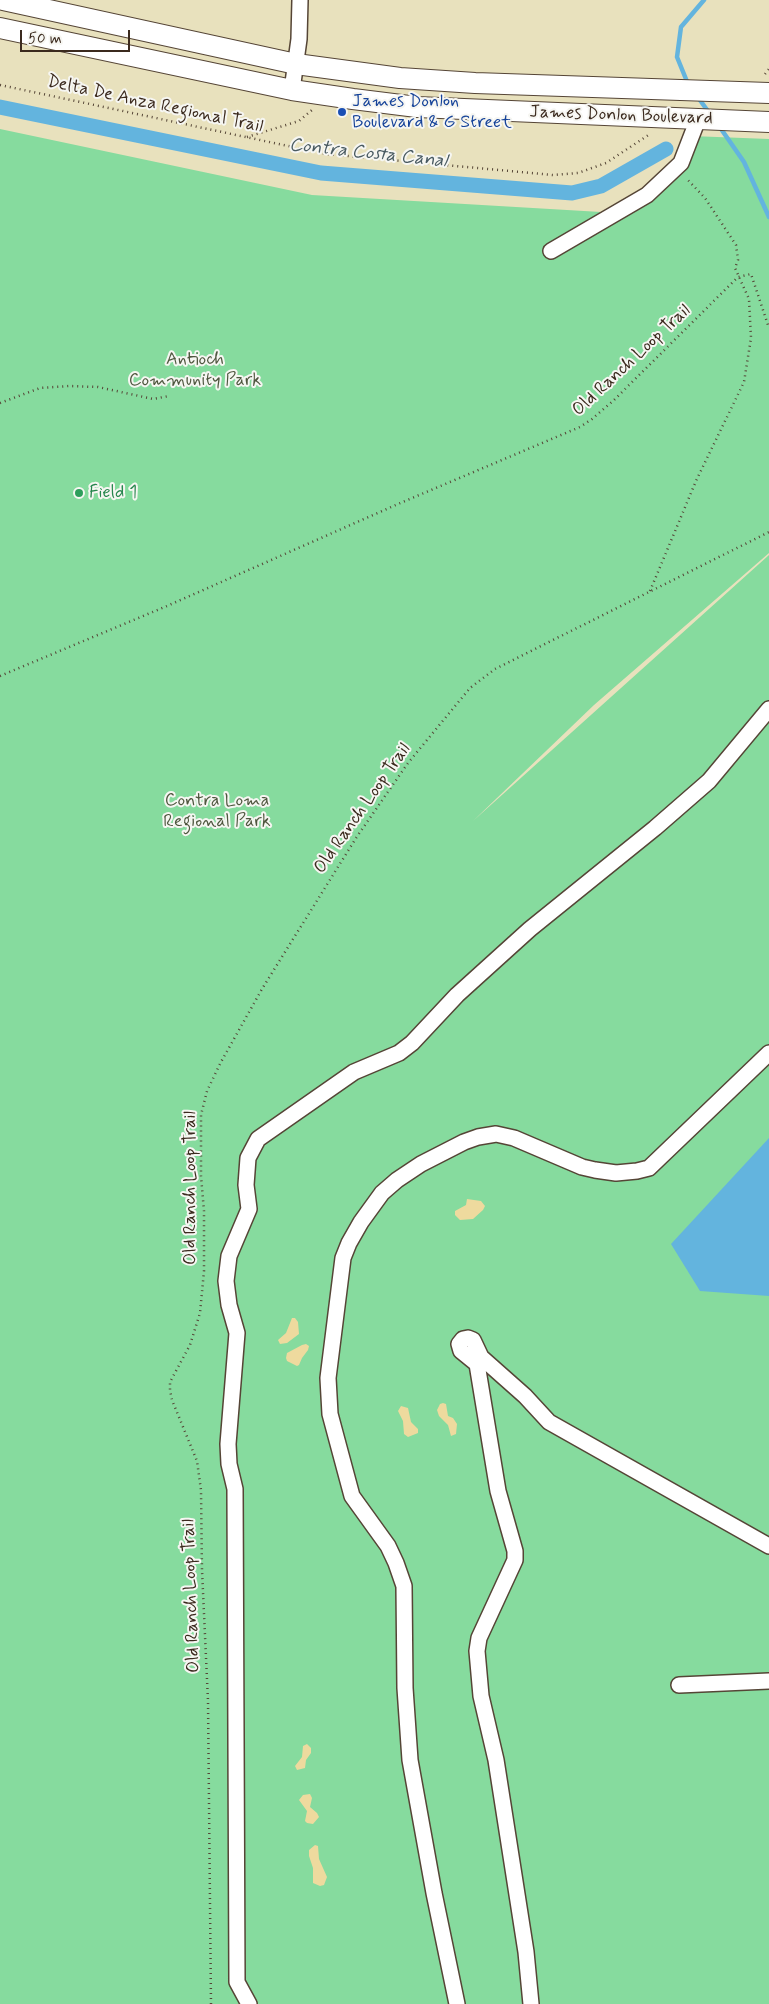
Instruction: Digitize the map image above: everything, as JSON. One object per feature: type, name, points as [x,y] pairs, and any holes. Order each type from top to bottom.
[{"type":"main road","name":"James Donlon Boulevard","points":[[3,0],[296,64],[400,78],[466,82],[767,84]]},
{"type":"main road","name":"James Donlon Boulevard","points":[[0,28],[292,90],[417,107],[769,122]]},
{"type":"street","points":[[292,90],[299,39],[300,0]]},
{"type":"street","points":[[551,251],[647,195],[681,162],[698,119]]},
{"type":"street","points":[[249,2004],[237,1982],[235,1489],[229,1464],[228,1444],[237,1333],[229,1305],[226,1281],[229,1256],[249,1209],[246,1185],[248,1158],[258,1139],[354,1072],[398,1052],[412,1043],[457,995],[530,929],[655,828],[709,780],[748,737],[769,709]]},
{"type":"street","points":[[458,2004],[434,1894],[410,1760],[405,1688],[404,1586],[388,1546],[352,1496],[330,1414],[328,1378],[343,1258],[361,1222],[382,1193],[421,1164],[478,1137],[496,1134],[514,1138],[582,1167],[595,1170],[616,1173],[649,1168],[722,1100],[769,1052]]},
{"type":"street","points":[[531,2004],[526,1952],[493,1745],[482,1696],[477,1651],[479,1638],[515,1560],[515,1551],[498,1491],[477,1364],[462,1351],[459,1344],[463,1339],[473,1340],[480,1357],[525,1396],[549,1422],[769,1546]]},
{"type":"street","points":[[678,1685],[769,1682]]},
{"type":"path","points":[[767,84],[769,69]]},
{"type":"path","name":"Delta De Anza Regional Trail","points":[[0,85],[326,154],[553,175],[578,173],[606,164],[652,133]]},
{"type":"path","points":[[245,137],[299,121],[313,110],[315,94]]},
{"type":"path","points":[[650,593],[696,481],[744,382],[751,338],[749,299],[735,268],[738,260],[736,245],[704,198],[690,183],[678,165]]},
{"type":"path","points":[[738,277],[751,274],[769,328]]},
{"type":"path","name":"Old Ranch Loop Trail","points":[[0,676],[167,606],[406,500],[580,427],[592,420],[738,277]]},
{"type":"path","points":[[0,403],[28,392],[61,386],[98,387],[153,399],[169,396]]},
{"type":"path","name":"Old Ranch Loop Trail","points":[[211,2004],[208,1701],[202,1570],[202,1490],[197,1462],[174,1406],[170,1390],[170,1382],[190,1345],[200,1313],[204,1271],[204,1211],[200,1148],[203,1100],[214,1074],[238,1030],[295,934],[356,838],[408,762],[470,688],[495,669],[769,532]]},
{"type":"green space","points":[[0,129],[312,195],[618,213],[681,163],[691,136],[769,139],[769,553],[594,705],[473,821],[769,555],[769,2004],[0,2004]]},
{"type":"sand","points":[[467,1199],[481,1201],[485,1206],[473,1219],[460,1220],[455,1215],[455,1211],[466,1205]]},
{"type":"sand","points":[[292,1318],[295,1318],[298,1322],[299,1334],[287,1343],[280,1344],[278,1340],[286,1333]]},
{"type":"sand","points":[[306,1344],[309,1346],[308,1350],[299,1365],[297,1366],[287,1361],[287,1353]]},
{"type":"sand","points":[[440,1404],[446,1404],[448,1416],[453,1418],[457,1424],[456,1434],[451,1436],[448,1425],[439,1416],[437,1410]]},
{"type":"sand","points":[[401,1406],[408,1408],[411,1422],[418,1429],[418,1433],[408,1437],[404,1434],[403,1421],[398,1411]]},
{"type":"sand","points":[[307,1744],[311,1748],[311,1753],[306,1760],[305,1768],[297,1770],[295,1766],[302,1757],[303,1746]]},
{"type":"sand","points":[[310,1794],[312,1798],[310,1807],[319,1817],[313,1824],[305,1821],[307,1811],[299,1800],[303,1795]]},
{"type":"sand","points":[[315,1845],[318,1846],[319,1859],[327,1877],[324,1885],[320,1886],[313,1883],[313,1868],[309,1856],[309,1850]]},
{"type":"water","points":[[769,1138],[769,1296],[700,1291],[671,1244]]},
{"type":"waterway","points":[[688,84],[677,57],[681,27],[704,0]]},
{"type":"waterway","points":[[697,96],[710,114]]},
{"type":"waterway","name":"Contra Costa Canal","points":[[0,107],[321,173],[572,193],[601,186],[666,149]]},
{"type":"waterway","points":[[719,126],[744,162],[769,217]]},
{"type":"place","name":"James Donlon Boulevard & G Street","points":[[342,112]]},
{"type":"place","name":"Field 1","points":[[79,493]]},
{"type":"park label","name":"Antioch Community Park","points":[[195,370]]},
{"type":"park label","name":"Contra Loma Regional Park","points":[[217,811]]}]
